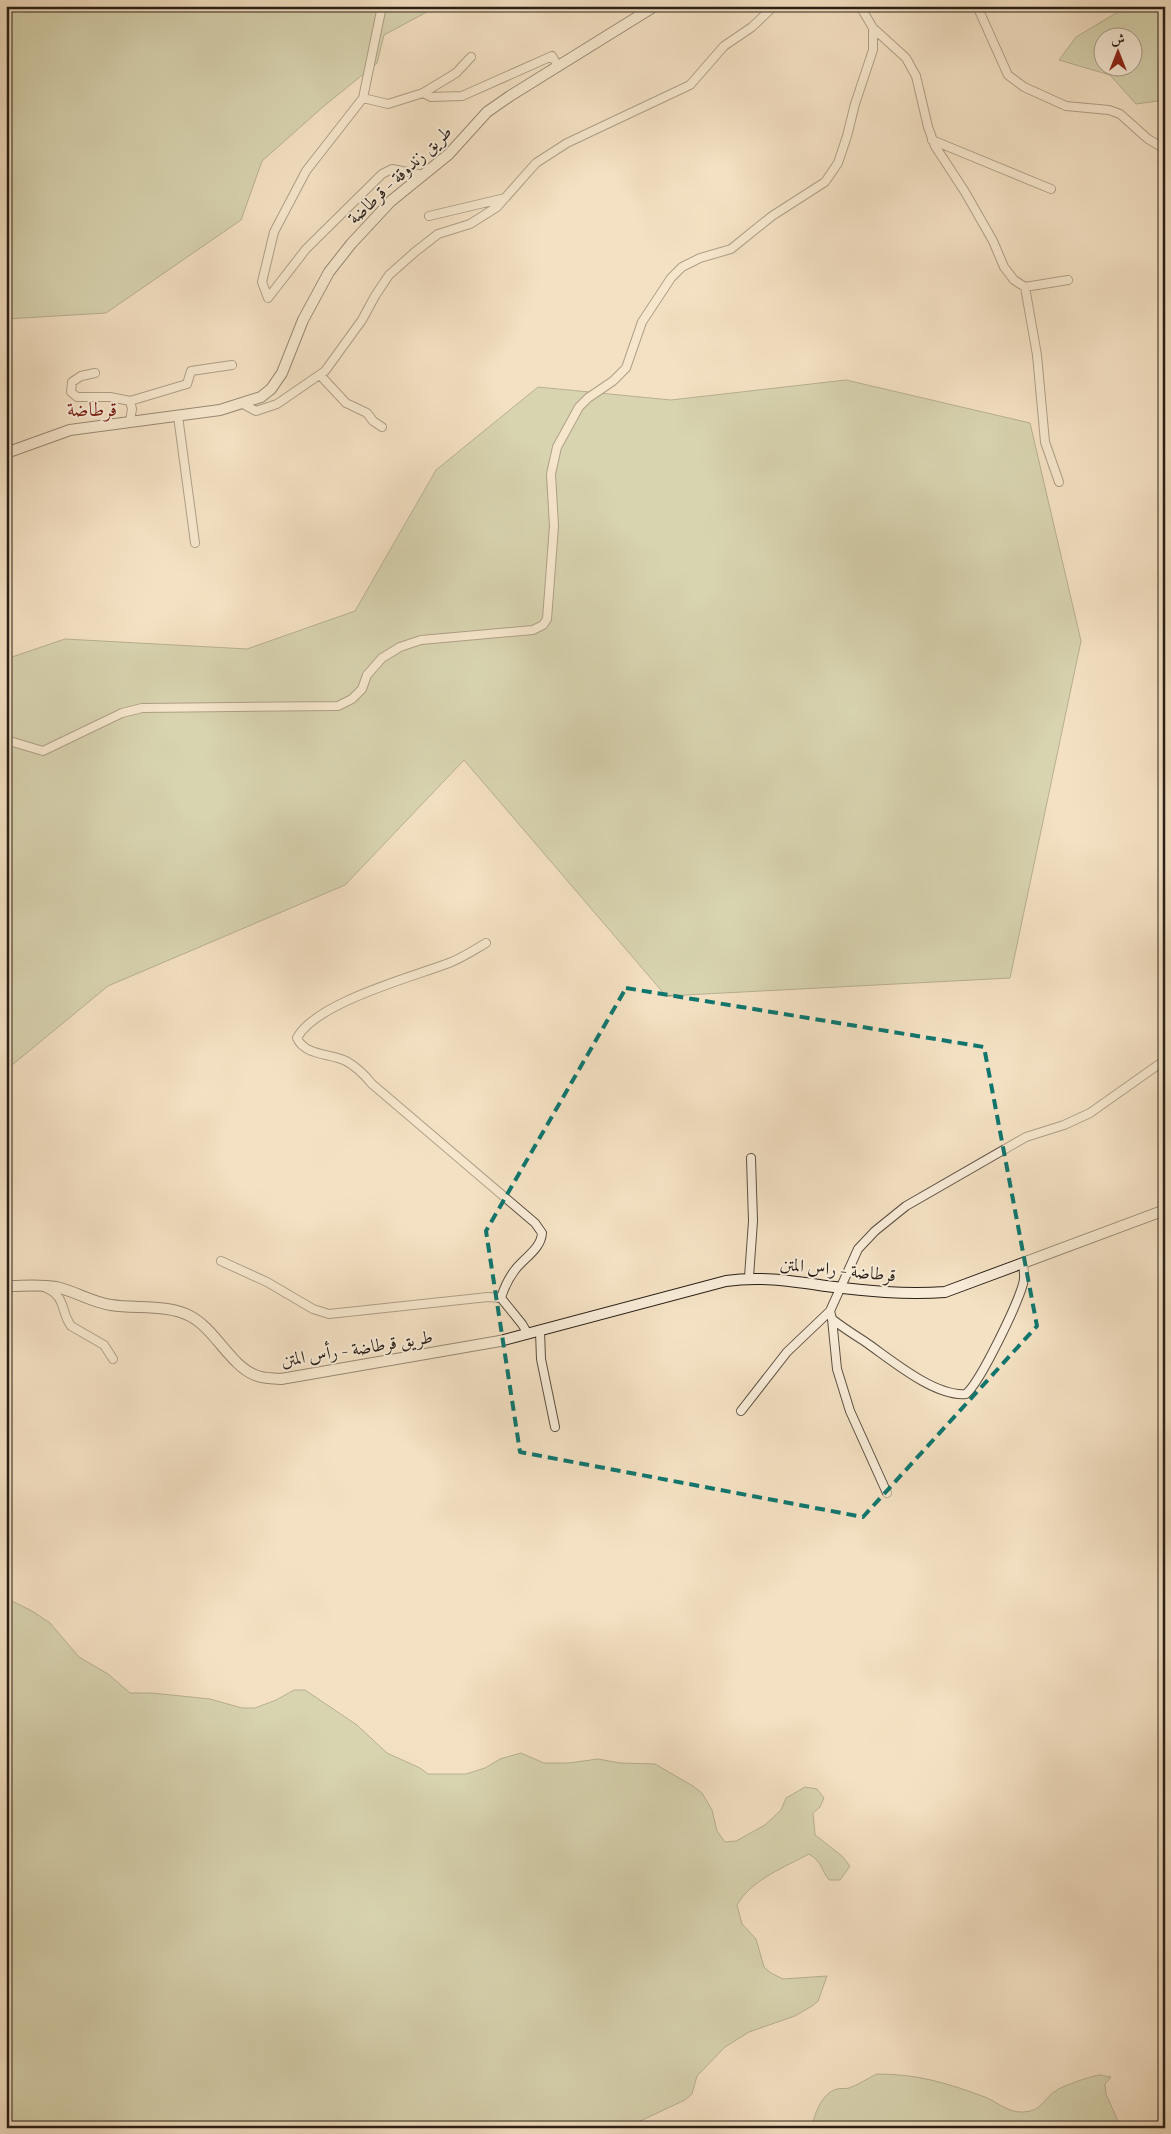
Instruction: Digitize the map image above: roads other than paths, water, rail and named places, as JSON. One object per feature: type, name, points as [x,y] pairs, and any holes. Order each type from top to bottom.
[{"type":"main road","name":"طريق زندوقة - قرطاضة","points":[[178,416],[220,410],[243,404],[271,389],[282,373],[303,320],[329,272],[351,244],[391,201],[449,154],[487,112],[655,6]]},
{"type":"main road","points":[[6,453],[70,430],[178,416]]},
{"type":"main road","name":"قرطاضة - راس المتن","points":[[500,1341],[726,1281],[748,1278],[908,1294],[945,1292],[1023,1265],[1165,1210]]},
{"type":"main road","name":"طريق قرطاضة - رأس المتن","points":[[6,1286],[58,1288],[111,1306],[169,1310],[189,1315],[201,1323],[252,1375],[263,1378],[281,1379],[500,1341]]},
{"type":"street","points":[[382,6],[363,98],[306,171],[274,232],[262,282],[268,298],[306,249],[382,174],[392,170],[423,175]]},
{"type":"street","points":[[243,404],[256,411],[277,404],[325,371],[362,320],[374,296],[389,276],[415,252],[438,234],[470,224],[497,207],[536,163],[567,143],[690,85],[724,46],[752,26],[774,6]]},
{"type":"street","points":[[860,6],[873,28],[906,58],[916,76],[932,140],[993,241],[1004,267],[1014,280],[1025,287],[1068,280]]},
{"type":"street","points":[[976,6],[1008,75],[1024,87],[1066,106],[1109,110],[1120,114],[1148,139],[1165,148]]},
{"type":"street","points":[[6,740],[44,751],[109,718],[142,708],[338,706],[352,699],[362,688],[368,675],[382,658],[400,647],[421,640],[533,630],[543,625],[547,619],[554,526],[551,474],[557,447],[579,407],[588,398],[613,381],[626,368],[642,322],[671,278],[682,267],[700,258],[731,249],[772,216],[825,182],[838,163],[847,136],[855,104],[873,50],[873,28]]},
{"type":"street","points":[[423,93],[431,97],[462,96],[552,56],[558,66]]},
{"type":"street","points":[[363,98],[388,104],[423,93],[456,73],[471,57]]},
{"type":"street","points":[[932,140],[1052,189]]},
{"type":"street","points":[[429,216],[505,198]]},
{"type":"street","points":[[1025,287],[1036,355],[1045,442],[1059,482]]},
{"type":"street","points":[[95,373],[80,376],[72,382],[71,392],[77,396],[110,396],[130,400],[187,384],[191,371],[232,365]]},
{"type":"street","points":[[320,374],[346,404],[367,413],[372,421],[382,427]]},
{"type":"street","points":[[130,400],[132,409],[130,421]]},
{"type":"street","points":[[178,416],[196,543]]},
{"type":"street","points":[[486,943],[449,963],[384,985],[334,1008],[301,1031],[297,1038],[300,1044],[309,1050],[344,1060],[360,1070],[372,1084],[535,1223],[542,1233],[541,1241],[504,1285],[501,1298]]},
{"type":"street","points":[[741,1411],[787,1352],[831,1315],[858,1249],[875,1230],[906,1206],[1026,1136],[1064,1125],[1090,1113],[1165,1060]]},
{"type":"street","points":[[748,1278],[753,1221],[751,1158]]},
{"type":"street","points":[[221,1260],[267,1282],[313,1309],[329,1314],[479,1298],[501,1298]]},
{"type":"street","points":[[831,1315],[911,1375],[942,1389],[966,1394],[978,1379],[1006,1323],[1023,1283],[1023,1265]]},
{"type":"street","points":[[40,1286],[59,1296],[71,1326],[104,1345],[113,1360]]},
{"type":"street","points":[[501,1298],[528,1334]]},
{"type":"street","points":[[831,1315],[837,1369],[850,1411],[887,1493]]},
{"type":"street","points":[[540,1331],[541,1358],[555,1427]]},
{"type":"district","name":"قرطاضة","points":[[92,410]]}]
